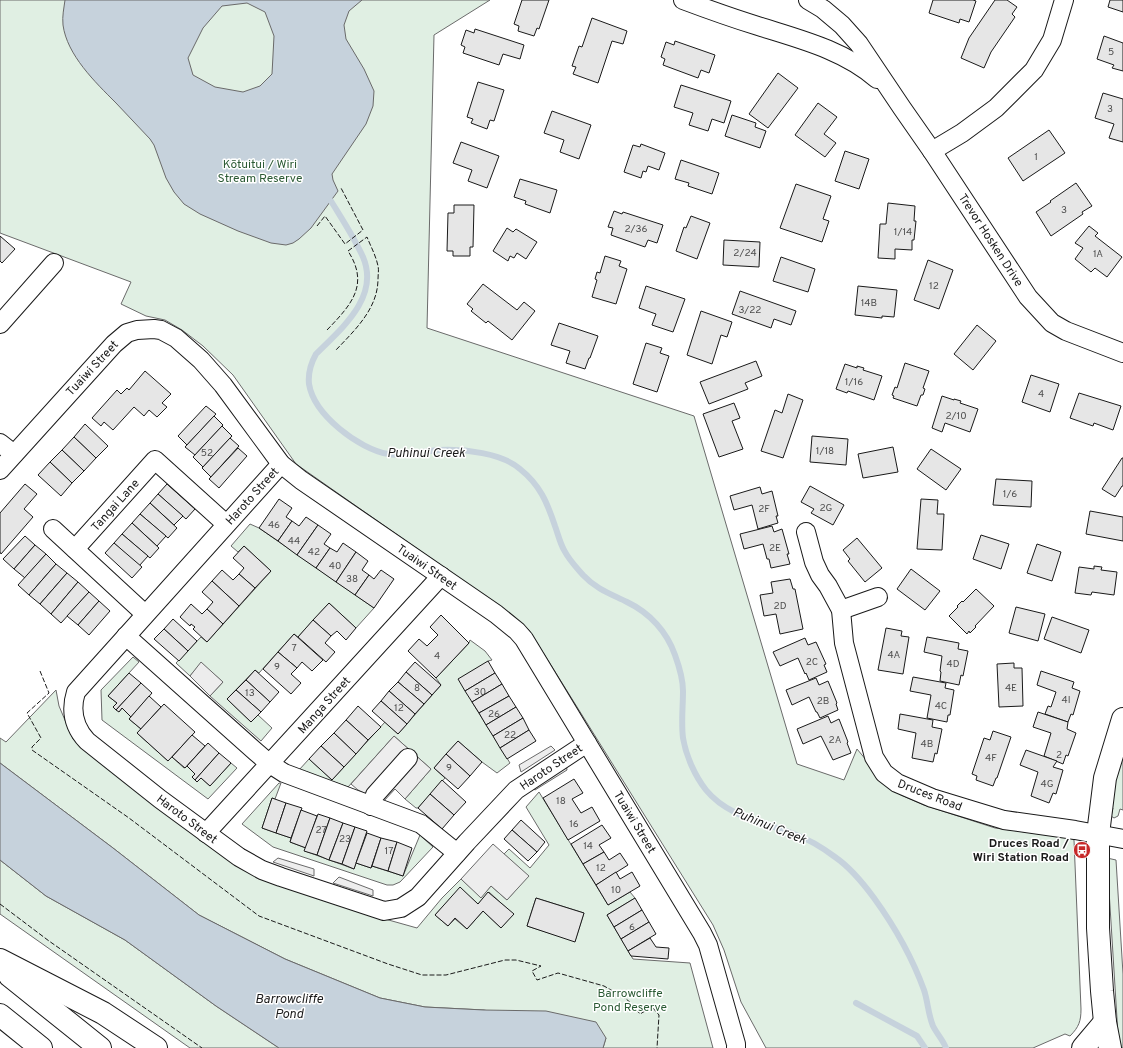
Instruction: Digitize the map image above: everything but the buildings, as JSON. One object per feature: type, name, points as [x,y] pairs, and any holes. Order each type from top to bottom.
[{"type":"main road","points":[[1110,1048],[1105,1022],[1098,928],[1098,834],[1105,778],[1123,719]]},
{"type":"main road","points":[[0,960],[103,1013],[156,1048]]},
{"type":"main road","points":[[0,968],[100,1048]]},
{"type":"main road","points":[[0,1015],[42,1048]]},
{"type":"main road","points":[[1083,1048],[1105,1022]]},
{"type":"street","name":"Trevor Hosken Drive","points":[[682,0],[814,43],[856,63],[872,74],[890,90]]},
{"type":"street","name":"Trevor Hosken Drive","points":[[808,0],[823,9],[842,25],[859,44],[932,151],[1028,297],[1038,309],[1052,323],[1066,331],[1123,353]]},
{"type":"street","points":[[932,151],[996,108],[1034,70],[1052,40],[1064,0]]},
{"type":"street","points":[[0,324],[54,264]]},
{"type":"street","name":"Tuaiwi Street","points":[[0,470],[114,344],[127,333],[137,330],[154,329],[162,330],[176,338],[201,360],[223,385],[281,464],[301,480],[496,614],[517,631],[524,639],[702,933],[708,945],[737,1047]]},
{"type":"street","points":[[0,442],[14,454]]},
{"type":"street","name":"Tangai Lane","points":[[74,549],[155,460],[226,524]]},
{"type":"street","name":"Haroto Street","points":[[281,464],[76,692],[73,706],[76,725],[80,734],[87,741],[160,799],[239,857],[262,870],[384,911],[402,908],[418,898],[457,853],[516,790],[587,743]]},
{"type":"street","points":[[52,529],[145,614]]},
{"type":"street","name":"Druces Road","points":[[806,532],[814,562],[841,610],[844,643],[874,757],[884,773],[897,784],[932,798],[1004,820],[1123,838]]},
{"type":"street","name":"Manga Street","points":[[206,833],[441,576]]},
{"type":"street","points":[[841,610],[878,597]]},
{"type":"street","points":[[126,636],[270,764],[284,773],[421,824],[457,853]]},
{"type":"street","points":[[371,806],[374,795],[408,758]]},
{"type":"green space","name":"Kōtuitui / Wiri Stream Reserve","points":[[0,0],[490,0],[434,35],[427,328],[694,416],[797,764],[844,780],[857,749],[887,785],[901,795],[924,805],[995,828],[1071,838],[1074,840],[1081,1009],[1081,1017],[1076,1030],[1070,1036],[1065,1034],[1033,1048],[766,1048],[741,1002],[724,950],[713,925],[529,630],[512,615],[296,464],[233,375],[203,346],[182,330],[165,320],[146,316],[121,304],[131,282],[0,233]]},
{"type":"green space","points":[[250,524],[259,528],[374,608],[356,628],[329,603],[298,637],[294,634],[259,673],[255,670],[227,699],[251,722],[258,715],[272,728],[261,741],[210,696],[223,682],[201,663],[190,676],[176,663],[201,637],[207,642],[271,571],[244,546],[238,552],[231,546]]},
{"type":"green space","points":[[470,640],[485,651],[492,660],[488,661],[472,702],[510,763],[497,773],[458,741],[434,768],[445,778],[418,808],[416,808],[405,799],[431,769],[394,736],[348,787],[299,770],[309,759],[332,780],[385,722],[398,734],[441,685],[436,678],[469,643]]},
{"type":"green space","points":[[133,657],[139,662],[108,696],[117,703],[114,707],[119,712],[122,708],[131,717],[129,719],[141,729],[138,734],[168,761],[172,757],[184,768],[187,766],[195,774],[192,777],[197,782],[201,778],[210,786],[231,763],[237,768],[208,799],[102,720],[101,690]]},
{"type":"green space","name":"Barrowcliffe Pond Reserve","points":[[56,690],[59,706],[73,739],[204,842],[385,919],[417,928],[442,898],[461,879],[481,897],[491,886],[507,900],[528,876],[504,854],[509,849],[530,868],[549,845],[526,807],[539,792],[608,905],[630,892],[635,898],[607,915],[633,959],[690,963],[713,1048],[603,1048],[606,1038],[484,1010],[425,1007],[380,998],[285,959],[199,915],[0,763],[0,738],[6,742]],"holes":[[[460,888],[478,904],[489,892],[513,914],[501,928],[483,911],[467,929],[455,919],[448,926],[435,915]],[[536,898],[584,913],[575,941],[527,926]]]},
{"type":"green space","points":[[1123,749],[1123,810],[1120,809],[1118,816],[1114,818],[1111,816],[1113,808],[1108,807]]},
{"type":"green space","points":[[279,783],[281,783],[275,799],[272,798],[262,828],[291,838],[290,842],[306,848],[305,851],[354,869],[356,863],[371,868],[372,866],[403,876],[420,835],[433,847],[400,882],[393,885],[387,885],[273,847],[242,824]]},
{"type":"green space","points":[[1107,858],[1116,860],[1123,974],[1123,1048],[1119,1048]]},
{"type":"green space","points":[[0,860],[46,896],[125,940],[216,1006],[279,1048],[190,1048],[0,914]]},
{"type":"shaded area","points":[[201,662],[223,682],[210,696],[190,676]]},
{"type":"shaded area","points":[[394,736],[431,769],[405,799],[395,789],[383,802],[358,790],[351,784]]},
{"type":"shaded area","points":[[551,746],[555,750],[521,772],[519,765]]},
{"type":"shaded area","points":[[566,764],[567,770],[535,790],[530,786]]},
{"type":"shaded area","points":[[493,844],[529,876],[507,900],[491,886],[481,898],[461,879]]},
{"type":"shaded area","points":[[278,858],[314,869],[314,876],[273,862]]},
{"type":"shaded area","points":[[339,877],[373,890],[373,896],[333,883]]},
{"type":"water","points":[[65,0],[362,0],[349,11],[344,25],[346,39],[364,69],[374,91],[373,106],[366,124],[332,174],[338,191],[311,228],[293,243],[286,245],[271,243],[238,231],[200,214],[184,204],[174,192],[166,178],[154,145],[150,139],[91,77],[70,47],[63,25]],"holes":[[[247,3],[265,12],[274,36],[272,74],[260,86],[243,92],[215,87],[193,75],[188,58],[203,28],[222,6]]]},
{"type":"water","name":"Barrowcliffe Pond","points":[[0,763],[199,915],[285,959],[380,998],[425,1007],[546,1011],[596,1022],[606,1038],[603,1048],[279,1048],[216,1006],[125,940],[46,896],[0,860]]},
{"type":"waterway","name":"Puhinui Creek","points":[[331,201],[352,235],[363,257],[367,272],[366,285],[356,311],[337,334],[316,354],[309,372],[309,384],[319,407],[340,429],[352,438],[376,451],[394,455],[440,450],[460,450],[482,453],[503,459],[520,469],[533,481],[542,494],[549,509],[563,547],[575,566],[598,588],[635,606],[643,612],[657,624],[672,647],[682,682],[682,726],[684,745],[692,766],[706,790],[725,807],[736,813],[799,836],[826,850],[841,861],[856,876],[870,892],[896,931],[924,990],[933,1026],[946,1048]]},
{"type":"waterway","points":[[856,1003],[917,1036],[925,1048]]},
{"type":"fence","points":[[317,226],[325,216],[345,244],[363,230],[341,188]]},
{"type":"fence","points":[[327,330],[344,312],[355,294],[357,274],[354,263],[348,251],[367,237],[377,262],[377,290],[374,300],[364,319],[335,351]]},
{"type":"fence","points":[[40,671],[49,693],[27,713],[41,738],[32,747],[32,750],[129,818],[259,916],[388,964],[422,975],[446,975],[505,960],[516,960],[541,966],[532,971],[537,980],[558,973],[604,986],[625,998],[640,1014],[652,1007],[659,1015],[657,1048]]},
{"type":"fence","points":[[0,904],[49,941],[202,1048]]},
{"type":"place","name":"Druces Road / Wiri Station Road","points":[[1082,850]]}]
